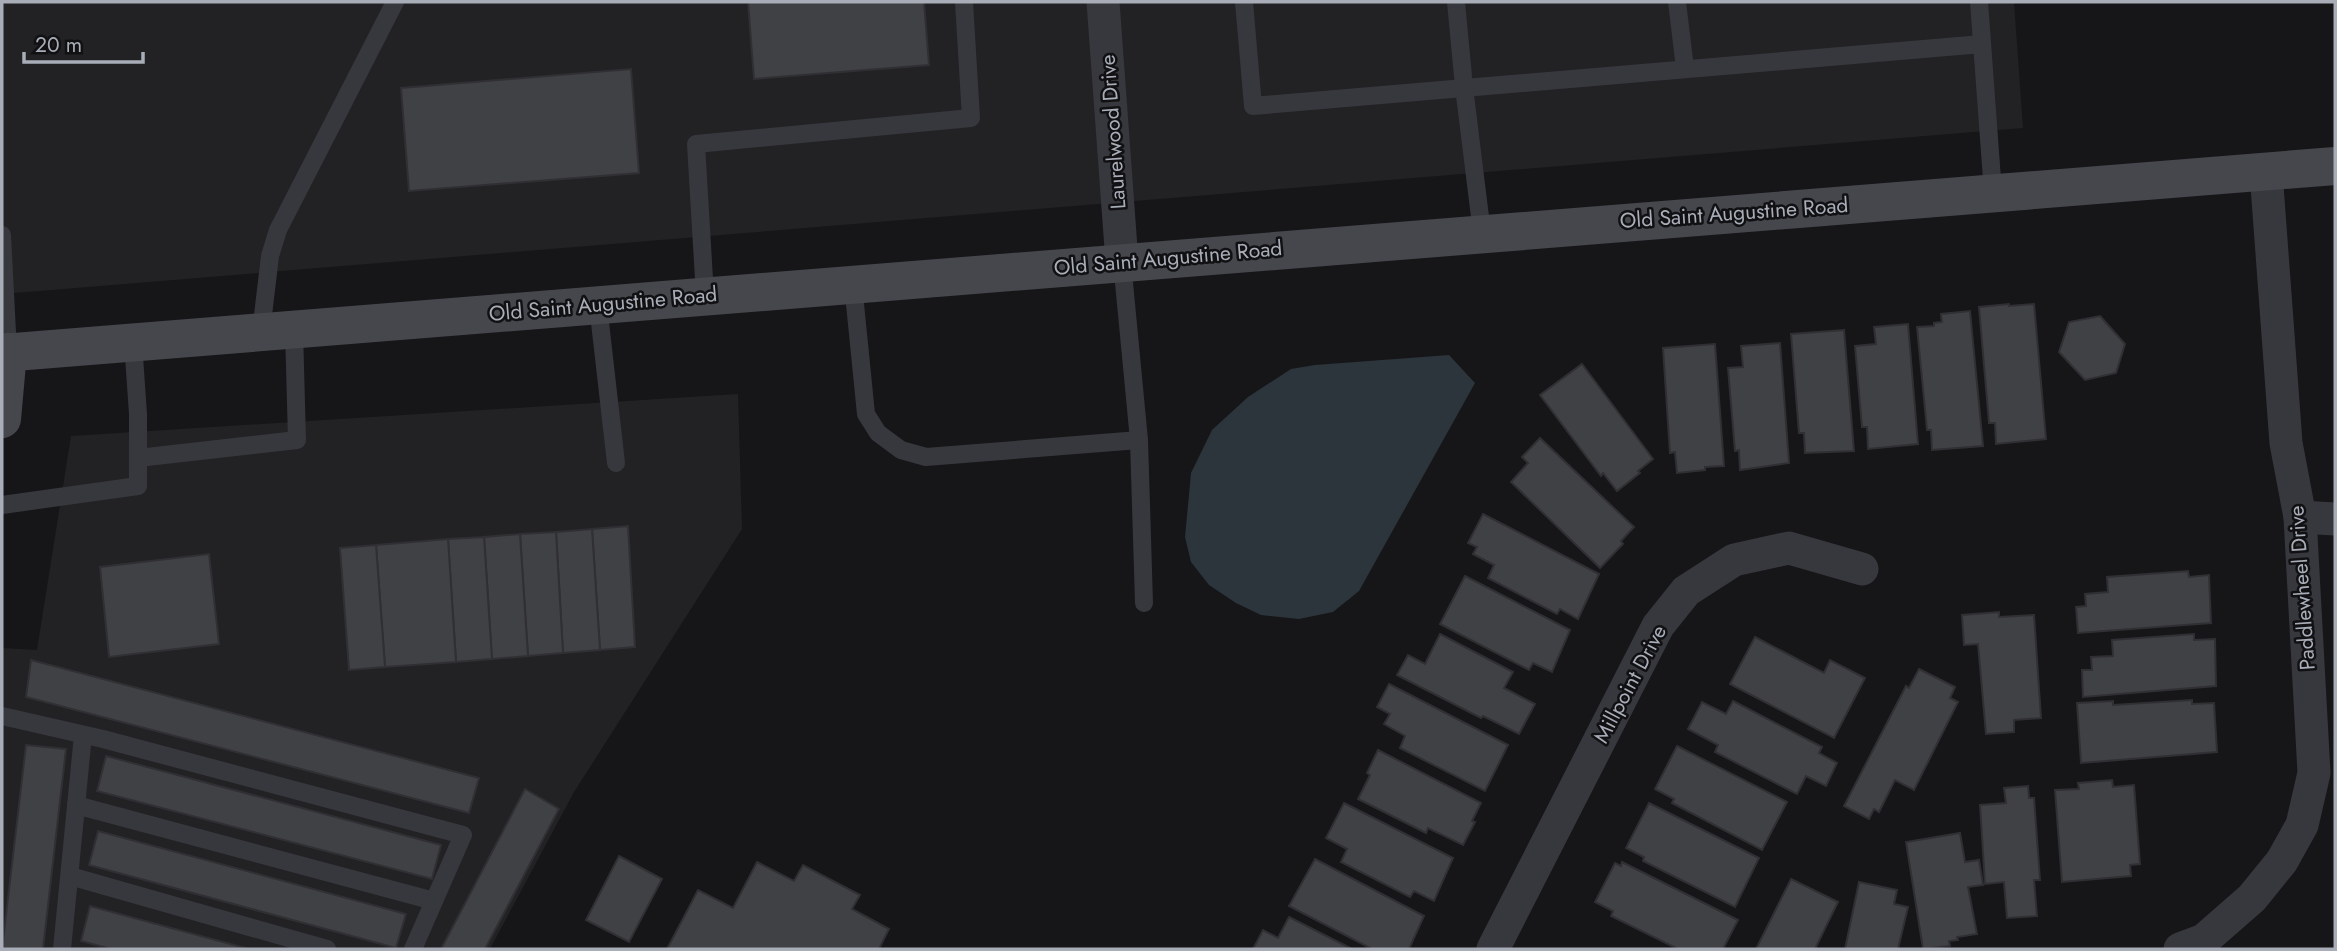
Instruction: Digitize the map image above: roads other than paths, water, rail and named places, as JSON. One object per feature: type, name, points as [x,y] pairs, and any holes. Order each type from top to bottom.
[{"type":"main road","name":"Old Saint Augustine Road","points":[[5,353],[2335,166]]},
{"type":"main road","points":[[2,419],[5,353]]},
{"type":"street","name":"Laurelwood Drive","points":[[1103,2],[1122,262]]},
{"type":"street","name":"Paddlewheel Drive","points":[[2198,946],[2252,898],[2282,861],[2302,825],[2314,773],[2300,517],[2286,443],[2266,172]]},
{"type":"street","points":[[2300,517],[2335,519]]},
{"type":"street","name":"Millpoint Drive","points":[[1493,949],[1658,626],[1686,591],[1734,560],[1788,548],[1862,569]]},
{"type":"lane","points":[[138,458],[297,440],[277,331],[270,256],[278,230],[395,2]]},
{"type":"lane","points":[[705,296],[696,144],[971,118],[964,2]]},
{"type":"lane","points":[[1244,2],[1253,106],[1982,44]]},
{"type":"lane","points":[[1456,2],[1482,233]]},
{"type":"lane","points":[[1677,2],[1685,68]]},
{"type":"lane","points":[[1979,2],[1993,193]]},
{"type":"lane","points":[[2,235],[5,353]]},
{"type":"lane","points":[[1122,262],[1139,440],[1144,603]]},
{"type":"lane","points":[[853,284],[866,414],[878,433],[901,450],[926,457],[1139,440]]},
{"type":"lane","points":[[598,305],[616,463]]},
{"type":"lane","points":[[2,505],[138,486],[133,342]]},
{"type":"lane","points":[[2,716],[463,835],[413,949]]},
{"type":"lane","points":[[62,949],[83,735]]},
{"type":"lane","points":[[76,805],[434,901]]},
{"type":"lane","points":[[70,876],[327,949]]}]
